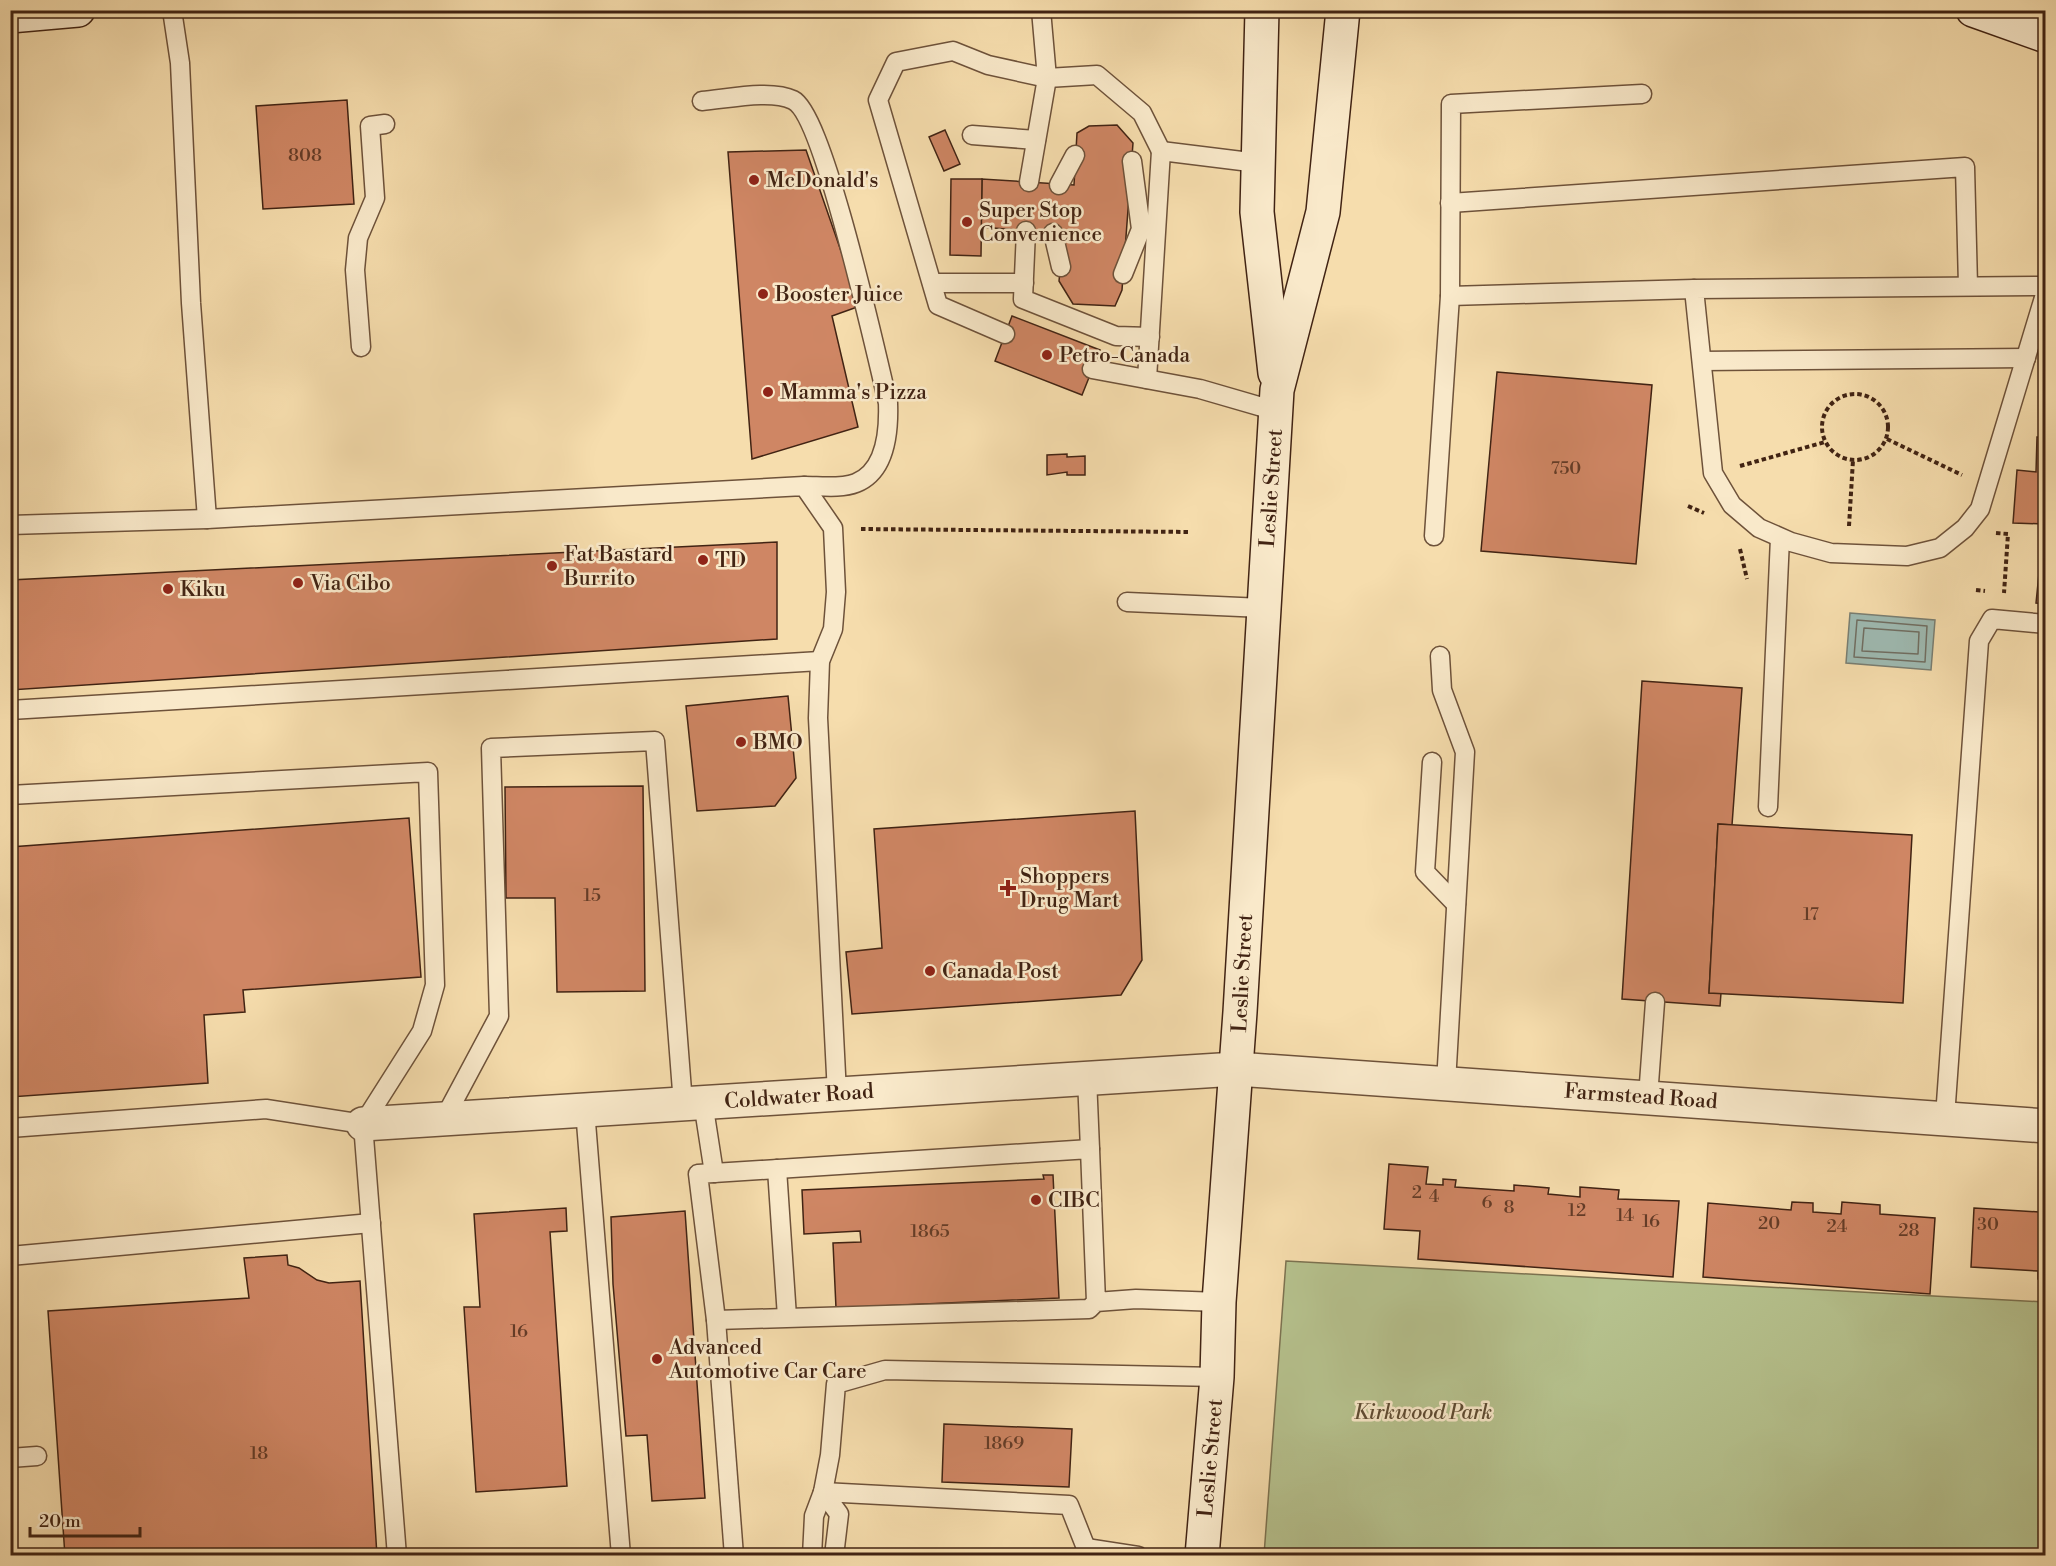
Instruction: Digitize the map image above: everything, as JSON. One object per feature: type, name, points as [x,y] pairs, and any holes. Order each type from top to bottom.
[{"type":"main road","points":[[18,16],[78,10]]},
{"type":"main road","name":"Leslie Street","points":[[1262,10],[1257,212],[1277,400]]},
{"type":"main road","name":"Leslie Street","points":[[1202,1556],[1236,1069],[1277,400],[1323,212],[1343,10]]},
{"type":"main road","points":[[1973,10],[2046,36]]},
{"type":"main road","name":"Coldwater Road","points":[[363,1124],[1236,1069]]},
{"type":"main road","name":"Farmstead Road","points":[[1236,1069],[1945,1117],[2046,1126]]},
{"type":"lane","points":[[172,10],[180,63],[191,303],[207,519]]},
{"type":"lane","points":[[1029,182],[1047,78],[1041,10]]},
{"type":"lane","points":[[1005,334],[938,305],[879,100],[896,62],[953,51],[988,65],[1047,78],[1097,75],[1142,113],[1161,151],[1141,232],[1123,274]]},
{"type":"lane","points":[[10,525],[207,519],[804,486],[843,486],[858,483],[873,470],[883,451],[889,428],[888,403],[844,223],[807,116],[795,100],[776,94],[702,101]]},
{"type":"lane","points":[[1434,536],[1450,296],[1451,104],[1641,94]]},
{"type":"lane","points":[[361,347],[355,270],[358,238],[375,198],[370,126],[385,124]]},
{"type":"lane","points":[[972,135],[1035,140]]},
{"type":"lane","points":[[1161,151],[1258,163]]},
{"type":"lane","points":[[1059,185],[1075,155]]},
{"type":"lane","points":[[1132,161],[1150,337],[1147,379]]},
{"type":"lane","points":[[1450,203],[1965,167],[1968,286]]},
{"type":"lane","points":[[1129,195],[1141,232]]},
{"type":"lane","points":[[1026,231],[1023,299],[1116,336],[1150,337]]},
{"type":"lane","points":[[1053,233],[1061,267]]},
{"type":"lane","points":[[932,284],[1024,283]]},
{"type":"lane","points":[[1450,296],[1694,289],[2046,286]]},
{"type":"lane","points":[[1694,289],[1713,472],[1732,505],[1759,528],[1780,538],[1831,553],[1855,556],[1906,556],[1940,548],[1965,528],[1980,509],[2046,291]]},
{"type":"lane","points":[[1702,361],[2026,358]]},
{"type":"lane","points":[[1092,369],[1200,389],[1277,400]]},
{"type":"lane","points":[[804,486],[833,528],[836,592],[833,629],[820,661],[819,760],[837,1094]]},
{"type":"lane","points":[[1768,807],[1780,538]]},
{"type":"lane","points":[[1126,602],[1263,608]]},
{"type":"lane","points":[[1945,1117],[1979,641],[1992,619],[2046,624]]},
{"type":"lane","points":[[1440,656],[1442,690],[1465,752],[1446,1083]]},
{"type":"lane","points":[[10,710],[820,661]]},
{"type":"lane","points":[[444,1119],[498,1016],[491,748],[655,741],[693,1103],[714,1173]]},
{"type":"lane","points":[[1432,762],[1425,872],[1456,904]]},
{"type":"lane","points":[[10,795],[428,772],[435,984],[422,1031],[363,1124],[397,1556]]},
{"type":"lane","points":[[1648,1097],[1655,1002]]},
{"type":"lane","points":[[716,1320],[1089,1310],[1096,1302],[1087,1078]]},
{"type":"lane","points":[[10,1128],[266,1109],[363,1124]]},
{"type":"lane","points":[[585,1110],[621,1556]]},
{"type":"lane","points":[[734,1556],[716,1320],[698,1174],[1090,1149]]},
{"type":"lane","points":[[777,1169],[788,1317]]},
{"type":"lane","points":[[10,1256],[371,1223]]},
{"type":"lane","points":[[1096,1302],[1137,1299],[1219,1302]]},
{"type":"lane","points":[[812,1556],[814,1516],[823,1492],[830,1455],[836,1384],[885,1370],[1216,1377]]},
{"type":"lane","points":[[10,1458],[38,1456]]},
{"type":"lane","points":[[823,1492],[1069,1505],[1085,1552],[1138,1556]]},
{"type":"lane","points":[[823,1492],[839,1515],[834,1556]]},
{"type":"path","points":[[1857,393],[1876,401],[1883,409],[1887,418],[1887,439],[1873,455],[1854,460],[1832,452],[1825,442],[1822,420],[1827,409],[1835,400],[1857,393]]},
{"type":"path","points":[[1887,439],[1971,479]]},
{"type":"path","points":[[1740,466],[1825,442]]},
{"type":"path","points":[[1848,536],[1854,460]]},
{"type":"path","points":[[833,528],[1190,532]]},
{"type":"green space","name":"Kirkwood Park","points":[[1286,1261],[2045,1302],[2045,1555],[1264,1555]]},
{"type":"water","points":[[1850,613],[1935,620],[1931,670],[1846,663]]},
{"type":"building","points":[[347,100],[354,204],[263,209],[256,106]]},
{"type":"building","points":[[1117,125],[1133,143],[1122,290],[1115,306],[1073,304],[1059,281],[1064,234],[981,227],[982,179],[1074,185],[1077,133],[1089,126]]},
{"type":"building","points":[[945,130],[960,164],[944,171],[929,137]]},
{"type":"building","points":[[806,150],[860,306],[832,316],[858,427],[752,459],[728,152]]},
{"type":"building","points":[[951,179],[982,179],[981,256],[950,255]]},
{"type":"building","name":"Petro-Canada","points":[[1012,316],[1100,350],[1082,395],[995,361]]},
{"type":"building","points":[[1497,372],[1652,385],[1636,564],[1481,551]]},
{"type":"building","points":[[2037,437],[2046,438],[2046,604],[2036,603],[2044,524],[2013,523],[2017,470],[2036,472]]},
{"type":"building","points":[[1067,454],[1067,457],[1085,456],[1085,475],[1067,475],[1067,472],[1047,475],[1047,455]]},
{"type":"building","points":[[777,542],[777,639],[10,690],[10,580]]},
{"type":"building","points":[[1642,681],[1742,688],[1732,825],[1718,824],[1709,993],[1721,993],[1720,1006],[1622,999]]},
{"type":"building","name":"BMO","points":[[788,696],[796,778],[775,806],[697,811],[686,706]]},
{"type":"building","points":[[643,786],[645,991],[557,992],[555,898],[506,898],[505,787]]},
{"type":"building","name":"Shoppers Drug Mart","points":[[1135,811],[1142,960],[1121,995],[852,1014],[846,952],[882,948],[874,829]]},
{"type":"building","points":[[409,818],[421,977],[243,990],[245,1012],[204,1015],[208,1083],[10,1097],[10,847]]},
{"type":"building","points":[[1718,824],[1912,835],[1903,1003],[1709,993]]},
{"type":"building","points":[[1389,1164],[1428,1167],[1426,1184],[1443,1185],[1443,1179],[1456,1180],[1455,1187],[1514,1191],[1514,1185],[1549,1188],[1548,1194],[1580,1197],[1580,1187],[1619,1190],[1618,1199],[1679,1201],[1673,1277],[1418,1259],[1420,1231],[1384,1229]]},
{"type":"building","points":[[1043,1175],[1053,1175],[1059,1298],[836,1308],[833,1243],[861,1242],[860,1231],[804,1234],[802,1190],[1044,1179]]},
{"type":"building","points":[[1792,1202],[1813,1203],[1813,1212],[1841,1214],[1842,1202],[1880,1205],[1880,1214],[1935,1218],[1930,1294],[1703,1277],[1708,1203],[1791,1210]]},
{"type":"building","points":[[566,1208],[567,1231],[550,1232],[567,1486],[476,1492],[464,1307],[480,1307],[474,1214]]},
{"type":"building","points":[[1974,1208],[2039,1212],[2039,1221],[2046,1222],[2046,1280],[2038,1279],[2038,1271],[1971,1267]]},
{"type":"building","name":"Advanced Automotive Car Care","points":[[685,1211],[705,1498],[652,1501],[647,1435],[626,1436],[613,1284],[611,1217]]},
{"type":"building","points":[[287,1255],[288,1265],[299,1268],[317,1280],[329,1283],[360,1281],[377,1556],[65,1556],[48,1311],[249,1298],[244,1258]]},
{"type":"building","points":[[944,1424],[1072,1429],[1069,1487],[942,1482]]},
{"type":"building","points":[[903,1552],[958,1556],[903,1556]]},
{"type":"place","name":"McDonald's","points":[[754,180]]},
{"type":"place","name":"Super Stop Convenience","points":[[967,222]]},
{"type":"place","name":"Booster Juice","points":[[763,294]]},
{"type":"place","name":"Petro-Canada","points":[[1047,355]]},
{"type":"place","name":"Mamma's Pizza","points":[[768,392]]},
{"type":"place","name":"TD","points":[[703,560]]},
{"type":"place","name":"Fat Bastard Burrito","points":[[552,566]]},
{"type":"place","name":"Via Cibo","points":[[298,583]]},
{"type":"place","name":"Kiku","points":[[168,589]]},
{"type":"place","name":"BMO","points":[[741,742]]},
{"type":"place","name":"Shoppers Drug Mart","points":[[1008,888]]},
{"type":"place","name":"Canada Post","points":[[930,971]]},
{"type":"place","name":"CIBC","points":[[1036,1200]]},
{"type":"place","name":"Advanced Automotive Car Care","points":[[657,1359]]}]
